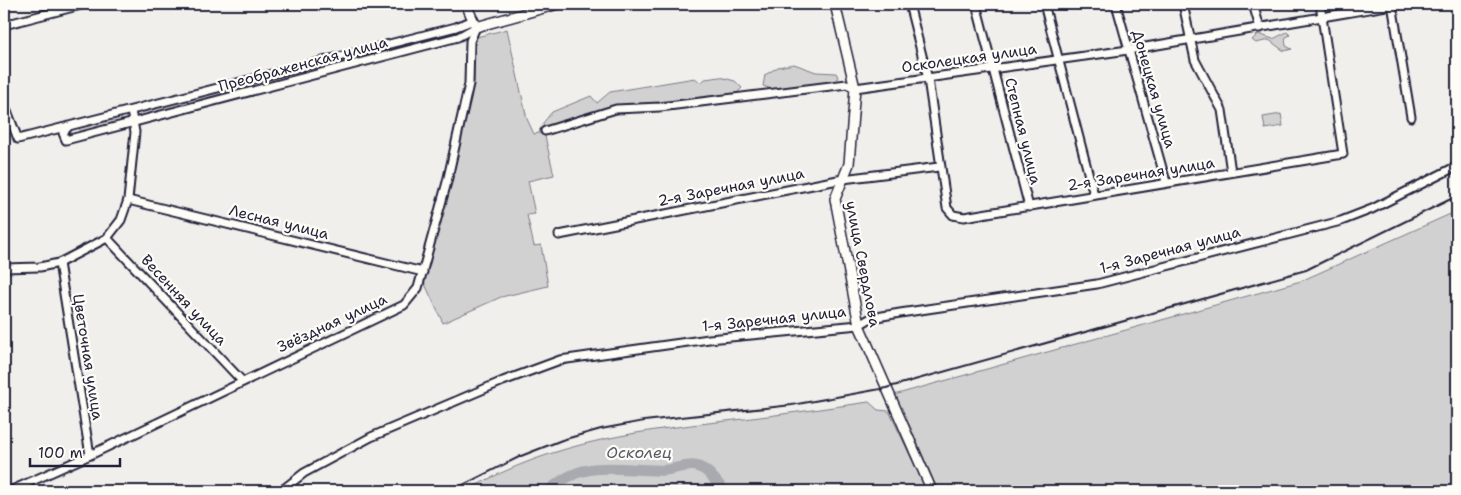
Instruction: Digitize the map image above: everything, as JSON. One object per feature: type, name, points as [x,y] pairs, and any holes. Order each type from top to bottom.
[{"type":"main road","points":[[466,4],[475,24]]},
{"type":"main road","name":"Преображенская улица","points":[[475,24],[558,4]]},
{"type":"main road","name":"улица Свердлова","points":[[835,4],[855,88],[849,164],[835,199],[859,324],[932,491]]},
{"type":"street","points":[[4,25],[86,4]]},
{"type":"street","points":[[909,4],[928,79],[939,167]]},
{"type":"street","name":"Степная улица","points":[[976,4],[1029,207]]},
{"type":"street","points":[[1044,4],[1094,195]]},
{"type":"street","name":"Донецкая улица","points":[[1116,4],[1166,182]]},
{"type":"street","points":[[1183,4],[1192,38],[1195,60],[1222,110],[1231,172]]},
{"type":"street","points":[[1253,4],[1260,28]]},
{"type":"street","points":[[1320,4],[1324,18]]},
{"type":"street","points":[[1394,4],[1410,117]]},
{"type":"street","name":"Осколецкая улица","points":[[545,131],[616,109],[660,107],[847,84],[855,88],[928,79],[1128,50],[1192,38],[1324,18],[1394,4]]},
{"type":"street","name":"2-я Заречная улица","points":[[559,235],[843,180],[939,167],[947,208],[953,215],[964,217],[1343,154],[1324,18]]},
{"type":"street","name":"Преображенская улица","points":[[4,104],[18,139],[68,128],[475,24]]},
{"type":"street","name":"Преображенская улица","points":[[68,128],[64,133],[66,140],[458,37],[475,24]]},
{"type":"street","name":"Звёздная улица","points":[[10,491],[90,456],[404,304],[418,288],[423,272],[469,84],[470,41],[475,24]]},
{"type":"street","points":[[4,268],[40,267],[59,263],[107,238],[121,220],[128,200],[134,122],[131,111]]},
{"type":"street","name":"1-я Заречная улица","points":[[281,491],[304,473],[371,438],[503,381],[560,360],[709,339],[859,324],[872,318],[900,312],[1097,284],[1341,221],[1372,209],[1457,166]]},
{"type":"street","name":"Лесная улица","points":[[128,200],[423,272]]},
{"type":"street","name":"Весенняя улица","points":[[107,238],[242,381]]},
{"type":"street","name":"Цветочная улица","points":[[59,263],[90,456]]},
{"type":"shaded area","points":[[461,29],[462,33],[142,117],[141,112]]},
{"type":"shaded area","points":[[507,29],[527,119],[534,134],[544,132],[554,175],[528,181],[535,214],[527,215],[534,246],[541,245],[548,286],[501,297],[443,323],[424,282],[474,80],[474,41],[477,37]]},
{"type":"shaded area","points":[[1287,32],[1290,35],[1285,38],[1286,46],[1292,49],[1284,51],[1269,40],[1256,43],[1252,40],[1258,34],[1273,39]]},
{"type":"shaded area","points":[[794,64],[816,72],[836,73],[838,77],[835,81],[772,89],[763,86],[765,75],[778,67]]},
{"type":"shaded area","points":[[720,77],[735,81],[742,88],[737,93],[606,108],[544,129],[543,123],[552,112],[591,96],[597,103],[610,92],[695,78],[701,83],[705,79]]},
{"type":"shaded area","points":[[1281,114],[1283,126],[1265,129],[1263,117]]},
{"type":"shaded area","points":[[121,117],[122,122],[80,133],[79,128]]},
{"type":"shaded area","points":[[1457,211],[1457,491],[938,491],[914,435],[894,395],[1301,281]]},
{"type":"shaded area","points":[[869,402],[878,410],[889,411],[927,491],[466,491],[499,474],[533,460],[601,440],[671,428]]},
{"type":"waterway","name":"Осколец","points":[[549,491],[576,473],[590,470],[604,468],[666,470],[685,466],[696,466],[709,473],[724,491]]},
{"type":"railway","points":[[451,491],[521,456],[562,440],[601,429],[644,421],[792,405],[886,388],[1306,270],[1457,196]]}]
